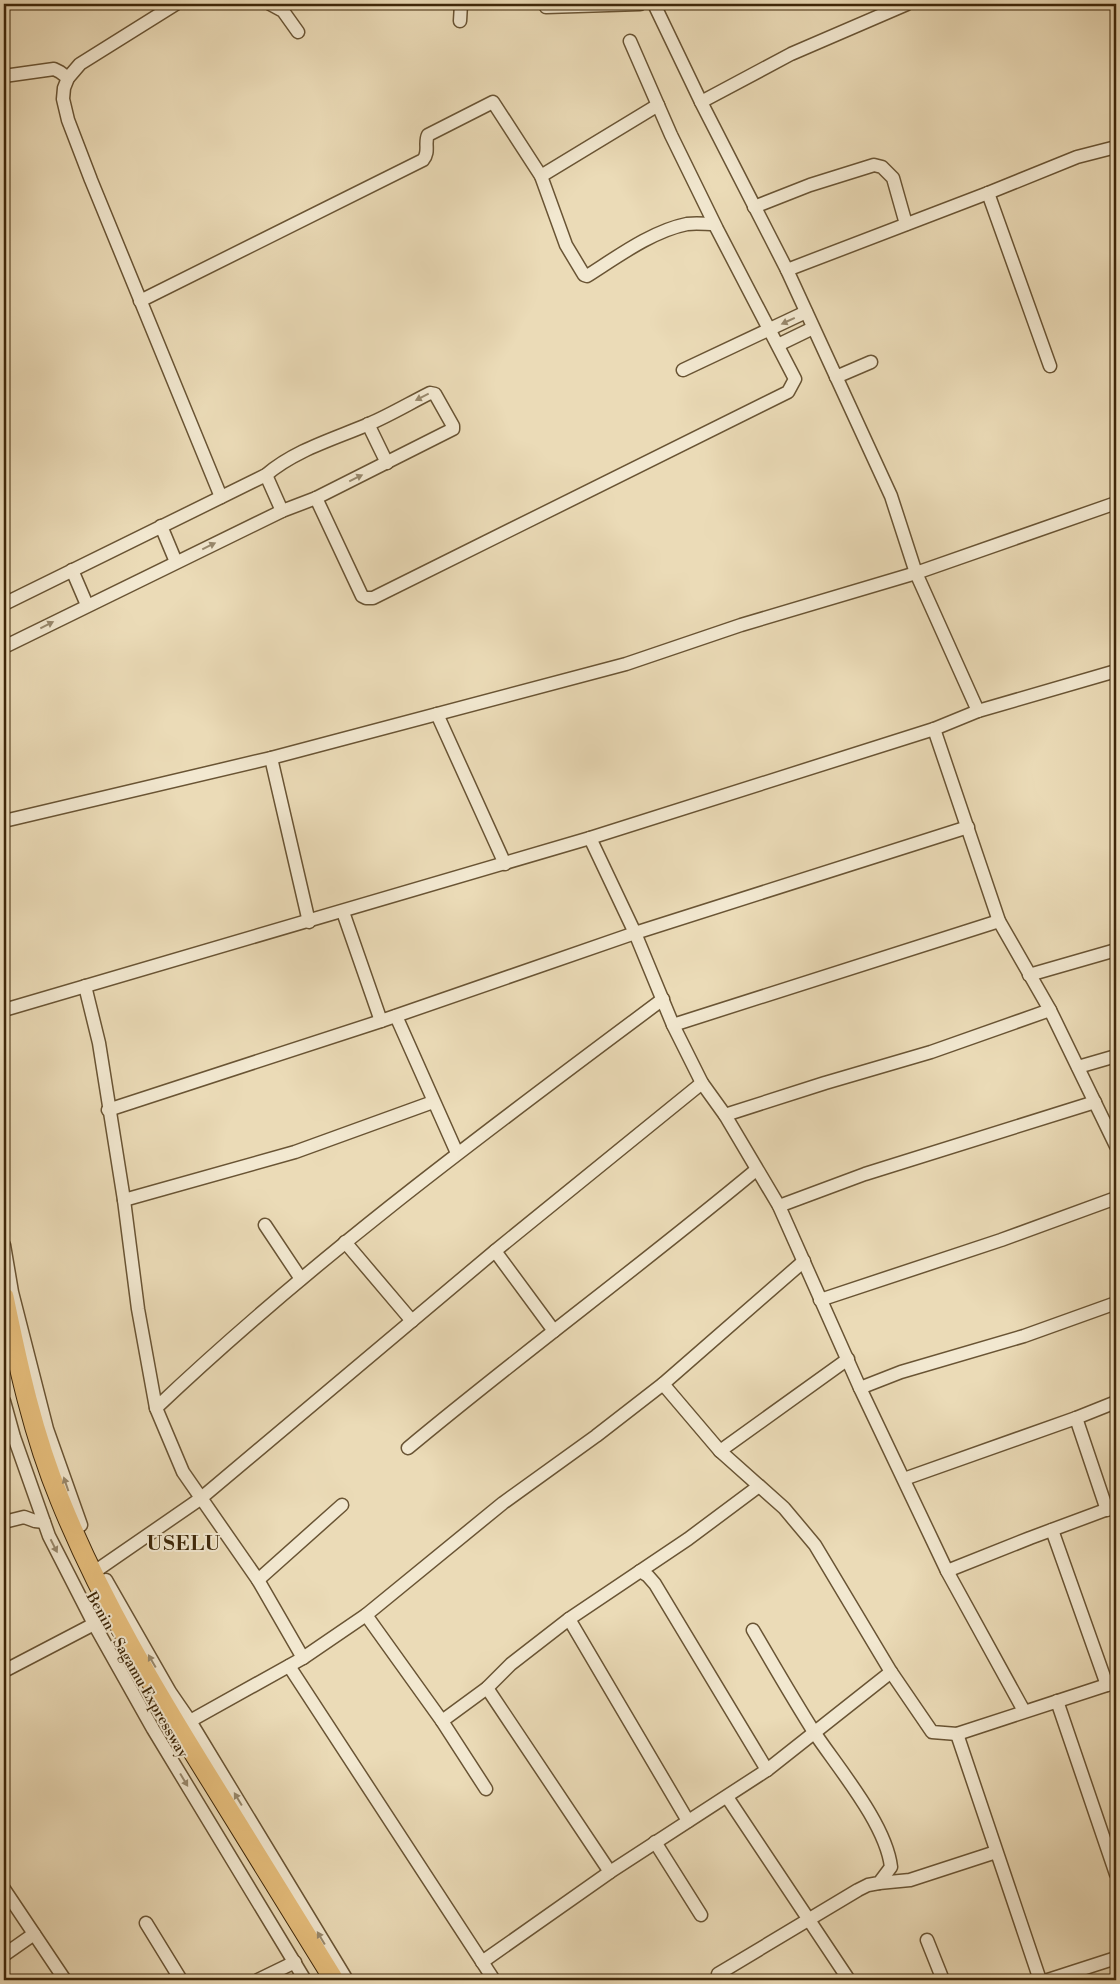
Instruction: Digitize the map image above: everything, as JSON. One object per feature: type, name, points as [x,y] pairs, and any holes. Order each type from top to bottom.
[{"type":"highway","points":[[4,1297],[16,1355],[45,1460],[78,1543],[125,1636],[178,1728],[334,1980]]},
{"type":"highway","name":"Benin - Sagamu Expressway","points":[[4,1347],[21,1421],[46,1492],[85,1584],[141,1686],[321,1980]]},
{"type":"street","points":[[176,4],[80,64],[68,78],[64,88],[63,99],[68,120],[140,301],[221,496]]},
{"type":"street","points":[[270,4],[283,11],[298,32]]},
{"type":"street","points":[[460,21],[461,4]]},
{"type":"street","points":[[546,7],[640,4]]},
{"type":"street","points":[[654,4],[701,102],[787,270],[891,496],[916,573],[978,711]]},
{"type":"street","points":[[701,102],[791,54],[907,4]]},
{"type":"street","points":[[316,498],[362,596],[373,598],[788,392],[795,379],[714,224],[630,41]]},
{"type":"street","points":[[4,76],[54,69],[68,78]]},
{"type":"street","points":[[140,301],[423,160],[427,154],[426,140],[428,135],[493,102],[541,176],[566,245],[584,275],[587,276],[665,230],[689,224],[714,224]]},
{"type":"street","points":[[541,176],[658,105]]},
{"type":"street","points":[[787,270],[1077,157],[1116,147]]},
{"type":"street","points":[[754,207],[810,185],[874,165],[882,167],[893,178],[906,224]]},
{"type":"street","points":[[988,193],[1050,366]]},
{"type":"street","points":[[683,370],[806,312]]},
{"type":"street","points":[[778,345],[813,328]]},
{"type":"street","points":[[836,377],[871,362]]},
{"type":"street","points":[[4,604],[266,475],[276,466],[344,432],[368,424],[430,393],[435,394],[453,426],[452,429],[316,498],[282,511],[4,647]]},
{"type":"street","points":[[368,424],[387,462]]},
{"type":"street","points":[[266,475],[282,511]]},
{"type":"street","points":[[4,821],[272,758],[626,664],[741,626],[916,573],[1116,503]]},
{"type":"street","points":[[161,526],[176,562]]},
{"type":"street","points":[[72,570],[87,605]]},
{"type":"street","points":[[4,1010],[505,864],[934,729],[978,711],[1116,671]]},
{"type":"street","points":[[437,714],[505,864]]},
{"type":"street","points":[[934,729],[999,921],[1050,1010],[1116,1146]]},
{"type":"street","points":[[272,758],[309,922]]},
{"type":"street","points":[[108,1110],[380,1022],[635,933],[968,827]]},
{"type":"street","points":[[590,838],[635,933],[673,1025],[702,1083],[724,1115],[779,1206],[860,1388],[947,1571],[1024,1711]]},
{"type":"street","points":[[343,912],[380,1022]]},
{"type":"street","points":[[673,1025],[999,921]]},
{"type":"street","points":[[1029,975],[1116,950]]},
{"type":"street","points":[[85,986],[99,1043],[108,1110],[124,1200],[138,1309],[156,1408],[183,1472],[258,1580],[303,1658]]},
{"type":"street","points":[[156,1408],[188,1377],[345,1242],[457,1152],[663,999]]},
{"type":"street","points":[[724,1115],[825,1082],[931,1052],[1050,1010]]},
{"type":"street","points":[[396,1016],[457,1152]]},
{"type":"street","points":[[1078,1067],[1116,1056]]},
{"type":"street","points":[[100,1568],[200,1498],[495,1251],[702,1083]]},
{"type":"street","points":[[124,1200],[296,1152],[433,1102]]},
{"type":"street","points":[[779,1206],[865,1174],[1095,1102]]},
{"type":"street","points":[[408,1448],[483,1385],[554,1331],[756,1170]]},
{"type":"street","points":[[820,1300],[1001,1240],[1116,1198]]},
{"type":"street","points":[[265,1225],[301,1279]]},
{"type":"street","points":[[345,1242],[412,1321]]},
{"type":"street","points":[[4,1245],[12,1292],[47,1430],[76,1513],[100,1568],[170,1692],[190,1721],[347,1980]]},
{"type":"street","points":[[495,1251],[554,1331]]},
{"type":"street","points":[[190,1721],[303,1658],[366,1615],[503,1503],[596,1436],[663,1384],[804,1261]]},
{"type":"street","points":[[860,1388],[901,1372],[1024,1336],[1116,1303]]},
{"type":"street","points":[[720,1451],[848,1360]]},
{"type":"street","points":[[663,1384],[720,1451],[784,1508],[815,1545],[891,1672],[932,1732],[956,1734],[1112,1684],[1052,1530]]},
{"type":"street","points":[[4,1401],[14,1438],[49,1536],[94,1624],[157,1736],[306,1980]]},
{"type":"street","points":[[904,1478],[1076,1418],[1116,1402]]},
{"type":"street","points":[[947,1571],[1112,1508],[1076,1418]]},
{"type":"street","points":[[442,1721],[488,1688],[511,1664],[568,1619],[640,1571],[759,1486]]},
{"type":"street","points":[[258,1580],[342,1505]]},
{"type":"street","points":[[4,1522],[24,1518],[44,1522]]},
{"type":"street","points":[[640,1571],[648,1576],[654,1584],[767,1770]]},
{"type":"street","points":[[366,1615],[442,1721],[486,1789]]},
{"type":"street","points":[[568,1619],[688,1821]]},
{"type":"street","points":[[4,1671],[94,1624]]},
{"type":"street","points":[[753,1630],[814,1732],[857,1794],[883,1839],[891,1867],[879,1883]]},
{"type":"street","points":[[289,1666],[494,1980]]},
{"type":"street","points":[[482,1962],[610,1872],[767,1770],[891,1672]]},
{"type":"street","points":[[488,1688],[610,1872]]},
{"type":"street","points":[[1057,1701],[1116,1874]]},
{"type":"street","points":[[956,1734],[1040,1980]]},
{"type":"street","points":[[727,1797],[849,1980]]},
{"type":"street","points":[[655,1842],[701,1915]]},
{"type":"street","points":[[718,1974],[868,1885],[910,1880],[996,1852]]},
{"type":"street","points":[[4,1888],[65,1980]]},
{"type":"street","points":[[146,1923],[181,1980]]},
{"type":"street","points":[[4,1955],[34,1934]]},
{"type":"street","points":[[927,1940],[943,1980]]},
{"type":"street","points":[[1048,1980],[1116,1958]]},
{"type":"street","points":[[258,1980],[295,1962]]},
{"type":"district","name":"USELU","points":[[184,1544]]}]
